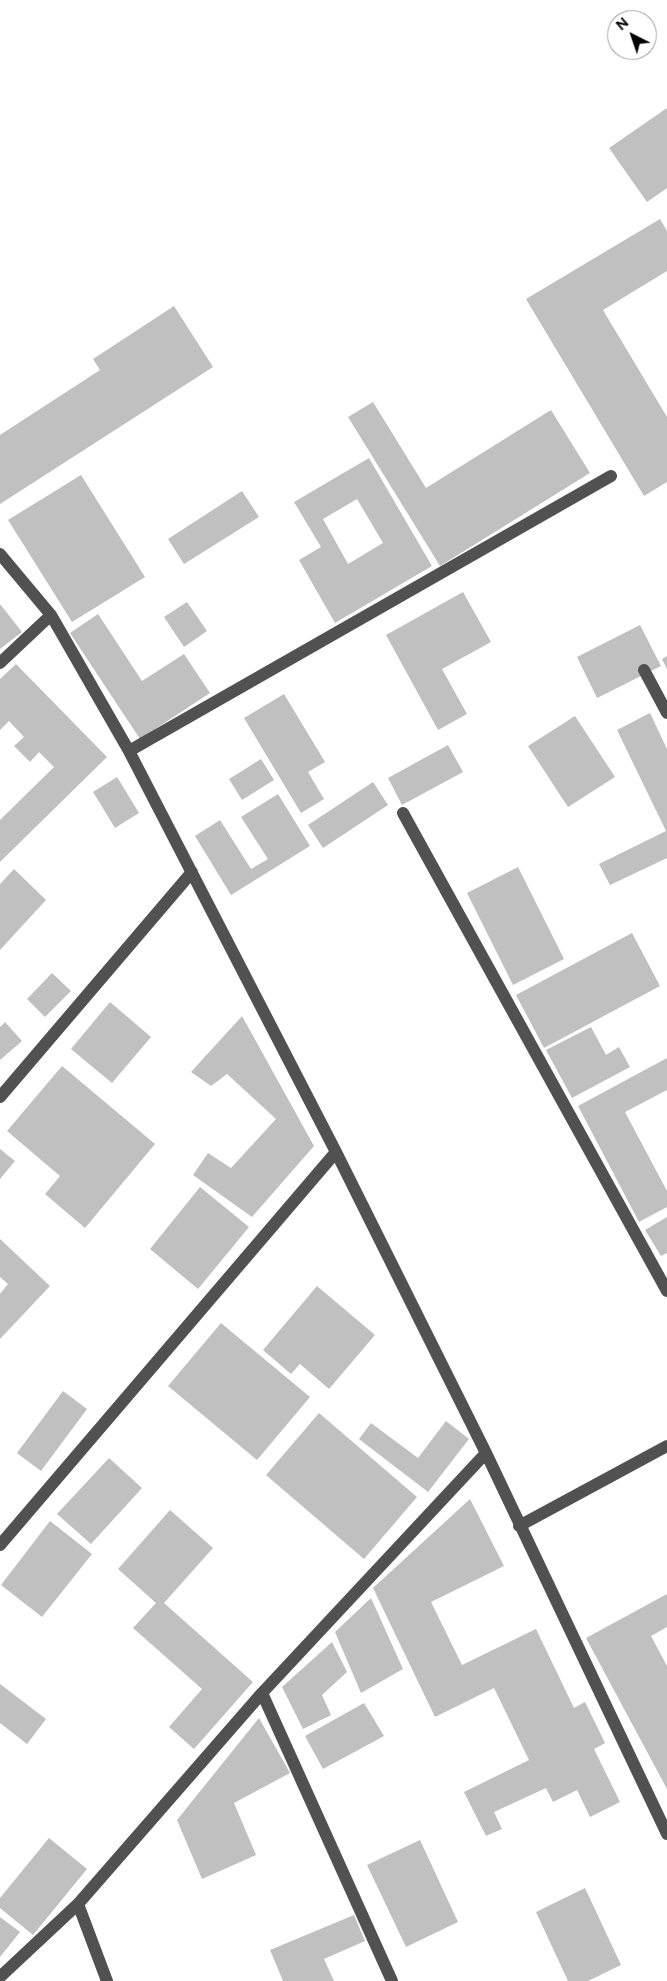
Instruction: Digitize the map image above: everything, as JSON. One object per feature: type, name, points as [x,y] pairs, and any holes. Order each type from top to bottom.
[{"type":"street","points":[[129,751],[611,476]]},
{"type":"street","points":[[0,554],[51,615],[129,751],[336,1152],[486,1453],[519,1526],[667,1834]]},
{"type":"street","points":[[0,662],[51,615]]},
{"type":"street","points":[[644,670],[667,713]]},
{"type":"street","points":[[403,813],[667,1291]]},
{"type":"street","points":[[0,1097],[192,872]]},
{"type":"street","points":[[0,1545],[336,1152]]},
{"type":"street","points":[[519,1526],[667,1446]]},
{"type":"street","points":[[0,1977],[78,1904],[262,1693],[486,1453]]},
{"type":"street","points":[[262,1693],[392,1981]]},
{"type":"street","points":[[78,1904],[107,1981]]},
{"type":"building","points":[[667,108],[667,188],[647,202],[609,148]]},
{"type":"building","points":[[660,219],[667,231],[667,271],[603,310],[667,417],[667,482],[644,496],[526,299]]},
{"type":"building","points":[[174,306],[213,367],[0,504],[0,435],[100,370],[93,359]]},
{"type":"building","points":[[373,402],[426,488],[551,410],[590,473],[440,566],[348,417]]},
{"type":"building","points":[[369,458],[432,566],[335,623],[299,560],[321,547],[294,502]],"holes":[[[357,499],[383,543],[348,564],[323,519]]]},
{"type":"building","points":[[81,475],[145,577],[72,622],[8,520]]},
{"type":"building","points":[[242,491],[259,517],[184,564],[168,539]]},
{"type":"building","points":[[463,592],[491,642],[442,669],[467,714],[438,730],[386,635]]},
{"type":"building","points":[[187,602],[207,631],[184,647],[164,617]]},
{"type":"building","points":[[0,604],[22,632],[0,649]]},
{"type":"building","points":[[98,614],[142,681],[184,654],[210,693],[140,739],[70,633]]},
{"type":"building","points":[[640,625],[661,666],[597,698],[577,657]]},
{"type":"building","points":[[667,656],[667,669],[662,659]]},
{"type":"building","points":[[16,664],[107,757],[0,862],[0,820],[54,767],[39,752],[30,762],[14,746],[24,737],[9,721],[0,730],[0,679]]},
{"type":"building","points":[[284,694],[325,762],[308,772],[324,799],[301,813],[244,718]]},
{"type":"building","points":[[650,713],[667,749],[667,858],[610,885],[599,864],[666,831],[617,730]]},
{"type":"building","points":[[575,716],[615,777],[568,807],[528,746]]},
{"type":"building","points":[[448,745],[463,772],[402,805],[388,778]]},
{"type":"building","points":[[261,759],[274,780],[242,800],[229,779]]},
{"type":"building","points":[[117,777],[139,813],[115,828],[93,792]]},
{"type":"building","points":[[373,782],[388,805],[323,848],[308,825]]},
{"type":"building","points":[[278,794],[310,846],[231,895],[195,836],[220,820],[251,869],[268,859],[241,817]]},
{"type":"building","points":[[518,867],[564,959],[513,985],[467,893]]},
{"type":"building","points":[[14,869],[46,900],[0,950],[0,884]]},
{"type":"building","points":[[632,933],[660,986],[544,1048],[516,995]]},
{"type":"building","points":[[52,973],[71,991],[45,1017],[27,999]]},
{"type":"building","points":[[110,1002],[151,1037],[112,1083],[71,1049]]},
{"type":"building","points":[[242,1016],[314,1146],[252,1217],[193,1175],[208,1153],[231,1168],[276,1119],[227,1074],[211,1086],[191,1072]]},
{"type":"building","points":[[5,1022],[22,1041],[0,1060],[0,1027]]},
{"type":"building","points":[[591,1027],[606,1055],[619,1047],[630,1067],[572,1098],[546,1050]]},
{"type":"building","points":[[667,1058],[667,1090],[625,1112],[667,1191],[667,1207],[639,1222],[578,1106]]},
{"type":"building","points":[[62,1066],[155,1144],[85,1228],[45,1194],[60,1176],[7,1131]]},
{"type":"building","points":[[0,1149],[15,1161],[0,1179]]},
{"type":"building","points":[[200,1187],[249,1227],[198,1289],[150,1249]]},
{"type":"building","points":[[667,1217],[667,1253],[661,1256],[645,1230]]},
{"type":"building","points":[[0,1239],[50,1286],[0,1339],[0,1294],[8,1284],[0,1277]]},
{"type":"building","points":[[317,1286],[375,1335],[329,1389],[300,1364],[291,1374],[263,1350]]},
{"type":"building","points":[[221,1323],[310,1397],[257,1460],[168,1386]]},
{"type":"building","points":[[63,1391],[87,1409],[41,1471],[17,1453]]},
{"type":"building","points":[[319,1413],[417,1497],[364,1559],[266,1475]]},
{"type":"building","points":[[446,1421],[469,1439],[428,1492],[359,1439],[371,1423],[418,1458]]},
{"type":"building","points":[[109,1458],[142,1488],[91,1544],[57,1514]]},
{"type":"building","points":[[470,1499],[504,1566],[431,1602],[462,1665],[536,1629],[574,1708],[585,1702],[605,1743],[594,1749],[620,1802],[590,1817],[577,1790],[553,1802],[546,1788],[494,1812],[502,1829],[486,1836],[464,1792],[529,1760],[494,1688],[435,1717],[373,1588]]},
{"type":"building","points":[[170,1510],[213,1548],[164,1603],[253,1682],[194,1749],[169,1727],[202,1689],[133,1628],[156,1603],[118,1569]]},
{"type":"building","points":[[50,1521],[92,1554],[42,1617],[1,1585]]},
{"type":"building","points":[[667,1594],[667,1627],[651,1636],[667,1666],[667,1789],[586,1638]]},
{"type":"building","points":[[371,1598],[403,1669],[361,1693],[335,1632]]},
{"type":"building","points":[[332,1642],[347,1672],[322,1695],[331,1715],[303,1729],[282,1687]]},
{"type":"building","points":[[0,1684],[46,1719],[27,1744],[0,1723]]},
{"type":"building","points":[[364,1703],[384,1736],[323,1769],[305,1736]]},
{"type":"building","points":[[259,1718],[290,1773],[234,1803],[256,1855],[202,1879],[177,1820]]},
{"type":"building","points":[[49,1838],[87,1869],[33,1935],[0,1908],[0,1898]]},
{"type":"building","points":[[420,1840],[458,1922],[406,1947],[367,1865]]},
{"type":"building","points":[[585,1888],[621,1965],[588,1981],[568,1981],[536,1912]]},
{"type":"building","points":[[354,1915],[365,1941],[324,1959],[334,1981],[283,1981],[270,1950]]},
{"type":"building","points":[[0,1917],[20,1932],[0,1957]]}]
